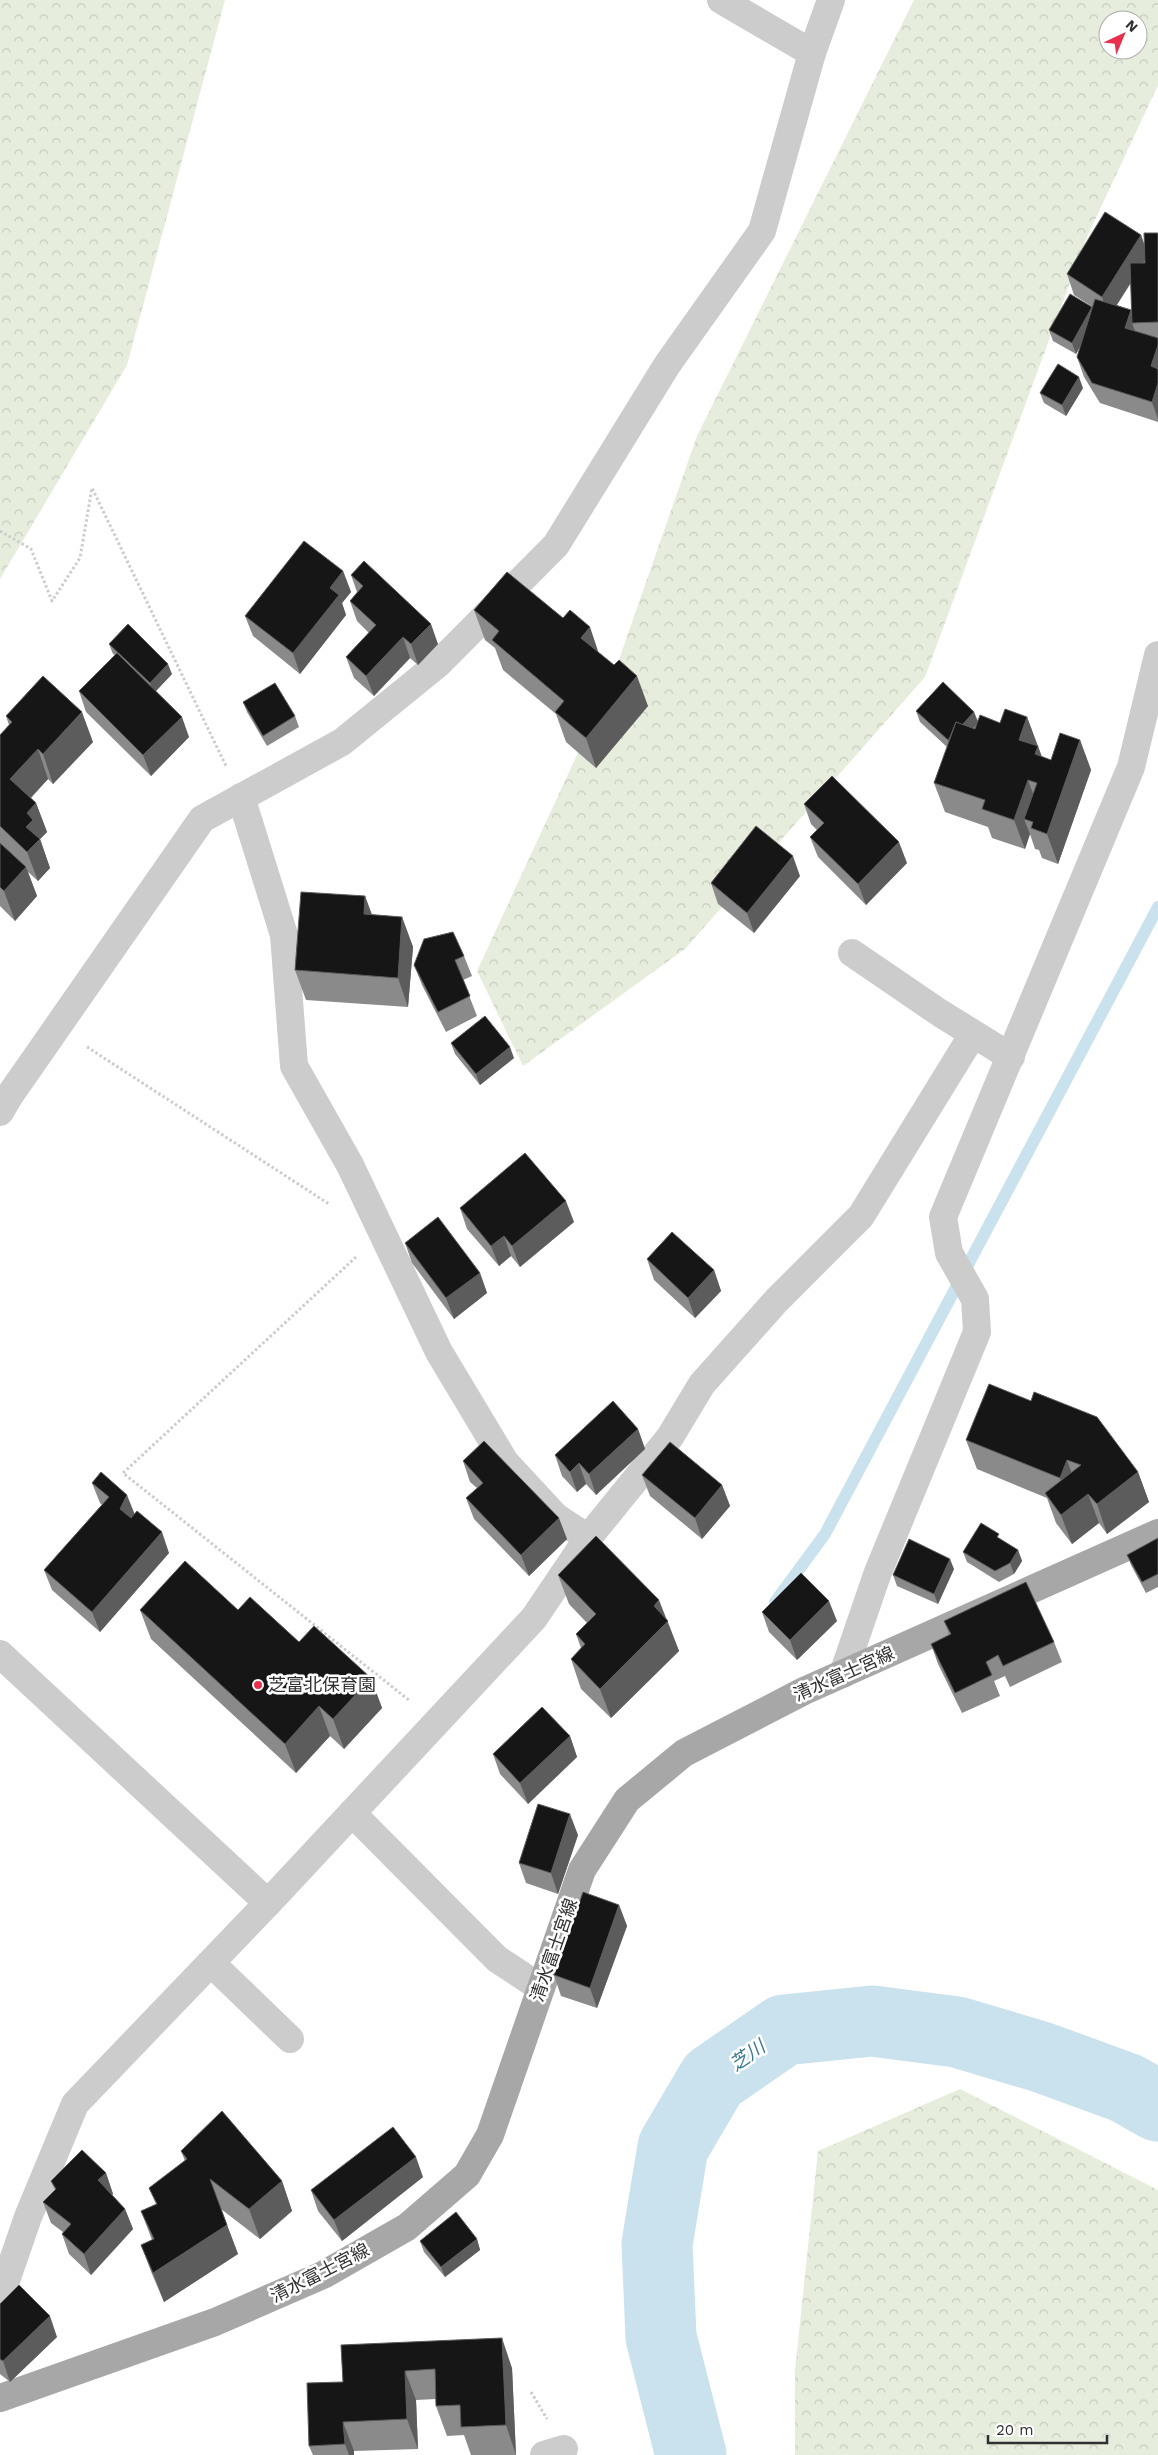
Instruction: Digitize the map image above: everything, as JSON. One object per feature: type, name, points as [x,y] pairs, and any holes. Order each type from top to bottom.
[{"type":"main road","name":"清水富士宮線","points":[[0,2398],[215,2322],[323,2275],[407,2227],[467,2175],[490,2135],[582,1870],[627,1800],[684,1753],[804,1691],[1158,1533]]},
{"type":"street","points":[[721,0],[812,54]]},
{"type":"street","points":[[2,1102],[57,1027],[202,819],[342,742],[438,664],[556,545],[667,365],[762,231],[812,54],[831,0]]},
{"type":"street","points":[[844,1674],[878,1572],[977,1332],[975,1299],[949,1253],[943,1216],[1131,767],[1158,655]]},
{"type":"street","points":[[240,797],[284,935],[294,1066],[350,1165],[438,1352],[505,1462],[556,1516],[588,1538]]},
{"type":"street","points":[[852,953],[973,1034],[1011,1057]]},
{"type":"street","points":[[0,2298],[28,2217],[75,2104],[438,1723],[534,1618],[588,1538],[670,1437],[702,1384],[777,1300],[861,1216],[973,1034]]},
{"type":"street","points":[[0,1654],[268,1903]]},
{"type":"street","points":[[352,1814],[497,1959],[541,1988]]},
{"type":"street","points":[[211,1962],[290,2039]]},
{"type":"path","points":[[0,531],[31,549],[52,601],[80,558],[92,488],[240,797]]},
{"type":"path","points":[[57,1027],[346,1216],[366,1198]]},
{"type":"path","points":[[382,1233],[123,1473],[438,1723]]},
{"type":"green space","points":[[0,0],[225,0],[127,365],[0,579]]},
{"type":"green space","points":[[914,0],[1158,0],[1158,85],[1087,237],[925,677],[685,949],[523,1066],[477,971],[613,677],[697,436]]},
{"type":"green space","points":[[960,2089],[1158,2190],[1158,2455],[795,2455],[795,2371],[818,2151]]},
{"type":"building","points":[[1105,212],[1141,235],[1102,297],[1067,274]]},
{"type":"building","points":[[1144,233],[1158,233],[1158,322],[1132,323],[1130,263],[1145,263]]},
{"type":"building","points":[[1070,294],[1092,307],[1072,343],[1049,330]]},
{"type":"building","points":[[1095,299],[1131,310],[1125,328],[1158,338],[1158,345],[1151,366],[1158,369],[1158,383],[1152,402],[1092,383],[1077,357]]},
{"type":"building","points":[[1058,364],[1079,377],[1062,405],[1040,393]]},
{"type":"building","points":[[304,541],[343,571],[330,588],[339,595],[293,653],[245,616]]},
{"type":"building","points":[[364,561],[431,624],[411,644],[403,637],[366,676],[346,657],[376,625],[350,601],[363,586],[351,575]]},
{"type":"building","points":[[507,572],[563,618],[570,610],[590,627],[581,638],[614,665],[619,660],[637,676],[586,738],[555,712],[564,701],[492,640],[499,631],[474,610]]},
{"type":"building","points":[[128,624],[168,664],[150,683],[109,644]]},
{"type":"building","points":[[117,653],[182,717],[143,755],[79,691]]},
{"type":"building","points":[[43,676],[82,712],[43,754],[38,749],[10,779],[36,803],[27,813],[33,820],[26,827],[40,839],[27,852],[0,826],[0,735],[12,722],[6,716]]},
{"type":"building","points":[[943,682],[974,712],[962,725],[956,722],[948,740],[916,711]]},
{"type":"building","points":[[275,683],[295,716],[263,736],[243,702]]},
{"type":"building","points":[[1005,709],[1027,717],[1019,740],[1038,746],[1035,754],[1051,760],[1060,733],[1080,740],[1047,834],[1031,828],[1033,822],[1024,819],[1037,783],[1028,780],[1014,820],[982,809],[985,800],[934,783],[956,722],[975,729],[980,715],[1000,723]]},
{"type":"building","points":[[832,776],[899,842],[858,884],[810,837],[824,823],[804,804]]},
{"type":"building","points":[[756,826],[793,856],[747,913],[711,883]]},
{"type":"building","points":[[0,843],[26,867],[4,891],[0,887]]},
{"type":"building","points":[[301,892],[365,896],[364,914],[402,917],[398,978],[295,970]]},
{"type":"building","points":[[453,932],[464,956],[455,960],[470,996],[438,1012],[414,965],[424,939]]},
{"type":"building","points":[[485,1016],[510,1047],[476,1074],[451,1043]]},
{"type":"building","points":[[525,1153],[566,1201],[512,1246],[504,1236],[491,1246],[460,1208]]},
{"type":"building","points":[[438,1217],[480,1273],[446,1298],[405,1243]]},
{"type":"building","points":[[672,1232],[714,1270],[688,1298],[647,1259]]},
{"type":"building","points":[[989,1384],[1031,1401],[1034,1392],[1097,1417],[1138,1472],[1097,1504],[1088,1494],[1061,1515],[1045,1493],[1081,1465],[1067,1460],[1060,1478],[966,1440]]},
{"type":"building","points":[[613,1401],[638,1429],[589,1474],[579,1463],[570,1472],[555,1455]]},
{"type":"building","points":[[484,1441],[559,1518],[521,1555],[466,1498],[483,1483],[463,1461]]},
{"type":"building","points":[[670,1442],[722,1485],[695,1518],[642,1475]]},
{"type":"building","points":[[101,1472],[127,1495],[120,1509],[131,1518],[137,1511],[162,1532],[92,1612],[44,1570],[109,1497],[92,1483]]},
{"type":"building","points":[[981,1523],[999,1534],[997,1537],[1018,1550],[1010,1563],[995,1571],[963,1552]]},
{"type":"building","points":[[596,1536],[659,1600],[654,1606],[668,1621],[600,1689],[571,1659],[585,1644],[576,1634],[596,1614],[558,1575]]},
{"type":"building","points":[[1158,1538],[1158,1574],[1142,1582],[1127,1555]]},
{"type":"building","points":[[909,1539],[950,1559],[934,1594],[893,1575]]},
{"type":"building","points":[[185,1561],[238,1610],[250,1597],[299,1642],[314,1626],[371,1678],[333,1719],[319,1706],[285,1744],[140,1610]]},
{"type":"building","points":[[801,1573],[829,1601],[790,1640],[762,1612]]},
{"type":"building","points":[[1026,1582],[1054,1642],[1003,1666],[998,1655],[986,1662],[992,1675],[955,1693],[931,1644],[951,1634],[944,1621]]},
{"type":"building","points":[[542,1707],[570,1736],[520,1783],[493,1754]]},
{"type":"building","points":[[538,1804],[570,1814],[551,1873],[519,1863]]},
{"type":"building","points":[[583,1892],[619,1905],[590,1988],[554,1975]]},
{"type":"building","points":[[222,2111],[282,2181],[249,2209],[210,2179],[227,2225],[153,2273],[141,2245],[154,2239],[141,2211],[157,2204],[149,2188],[187,2159],[181,2151]]},
{"type":"building","points":[[393,2127],[416,2157],[334,2220],[311,2190]]},
{"type":"building","points":[[82,2150],[106,2173],[98,2180],[125,2209],[84,2254],[62,2234],[71,2224],[43,2202],[56,2189],[51,2181]]},
{"type":"building","points":[[456,2212],[477,2239],[441,2267],[420,2241]]},
{"type":"building","points":[[19,2285],[50,2316],[3,2361],[0,2359],[0,2304]]},
{"type":"building","points":[[502,2338],[506,2425],[461,2427],[460,2405],[436,2406],[435,2369],[405,2371],[407,2419],[343,2422],[345,2444],[309,2446],[307,2383],[343,2382],[341,2345]]},
{"type":"waterway","points":[[775,1602],[825,1534],[1158,907]]},
{"type":"waterway","name":"芝川","points":[[691,2455],[661,2337],[657,2244],[673,2147],[713,2079],[784,2030],[872,2021],[957,2032],[1041,2057],[1126,2088],[1158,2106]]},
{"type":"place","name":"芝富北保育園","points":[[258,1685]]}]
